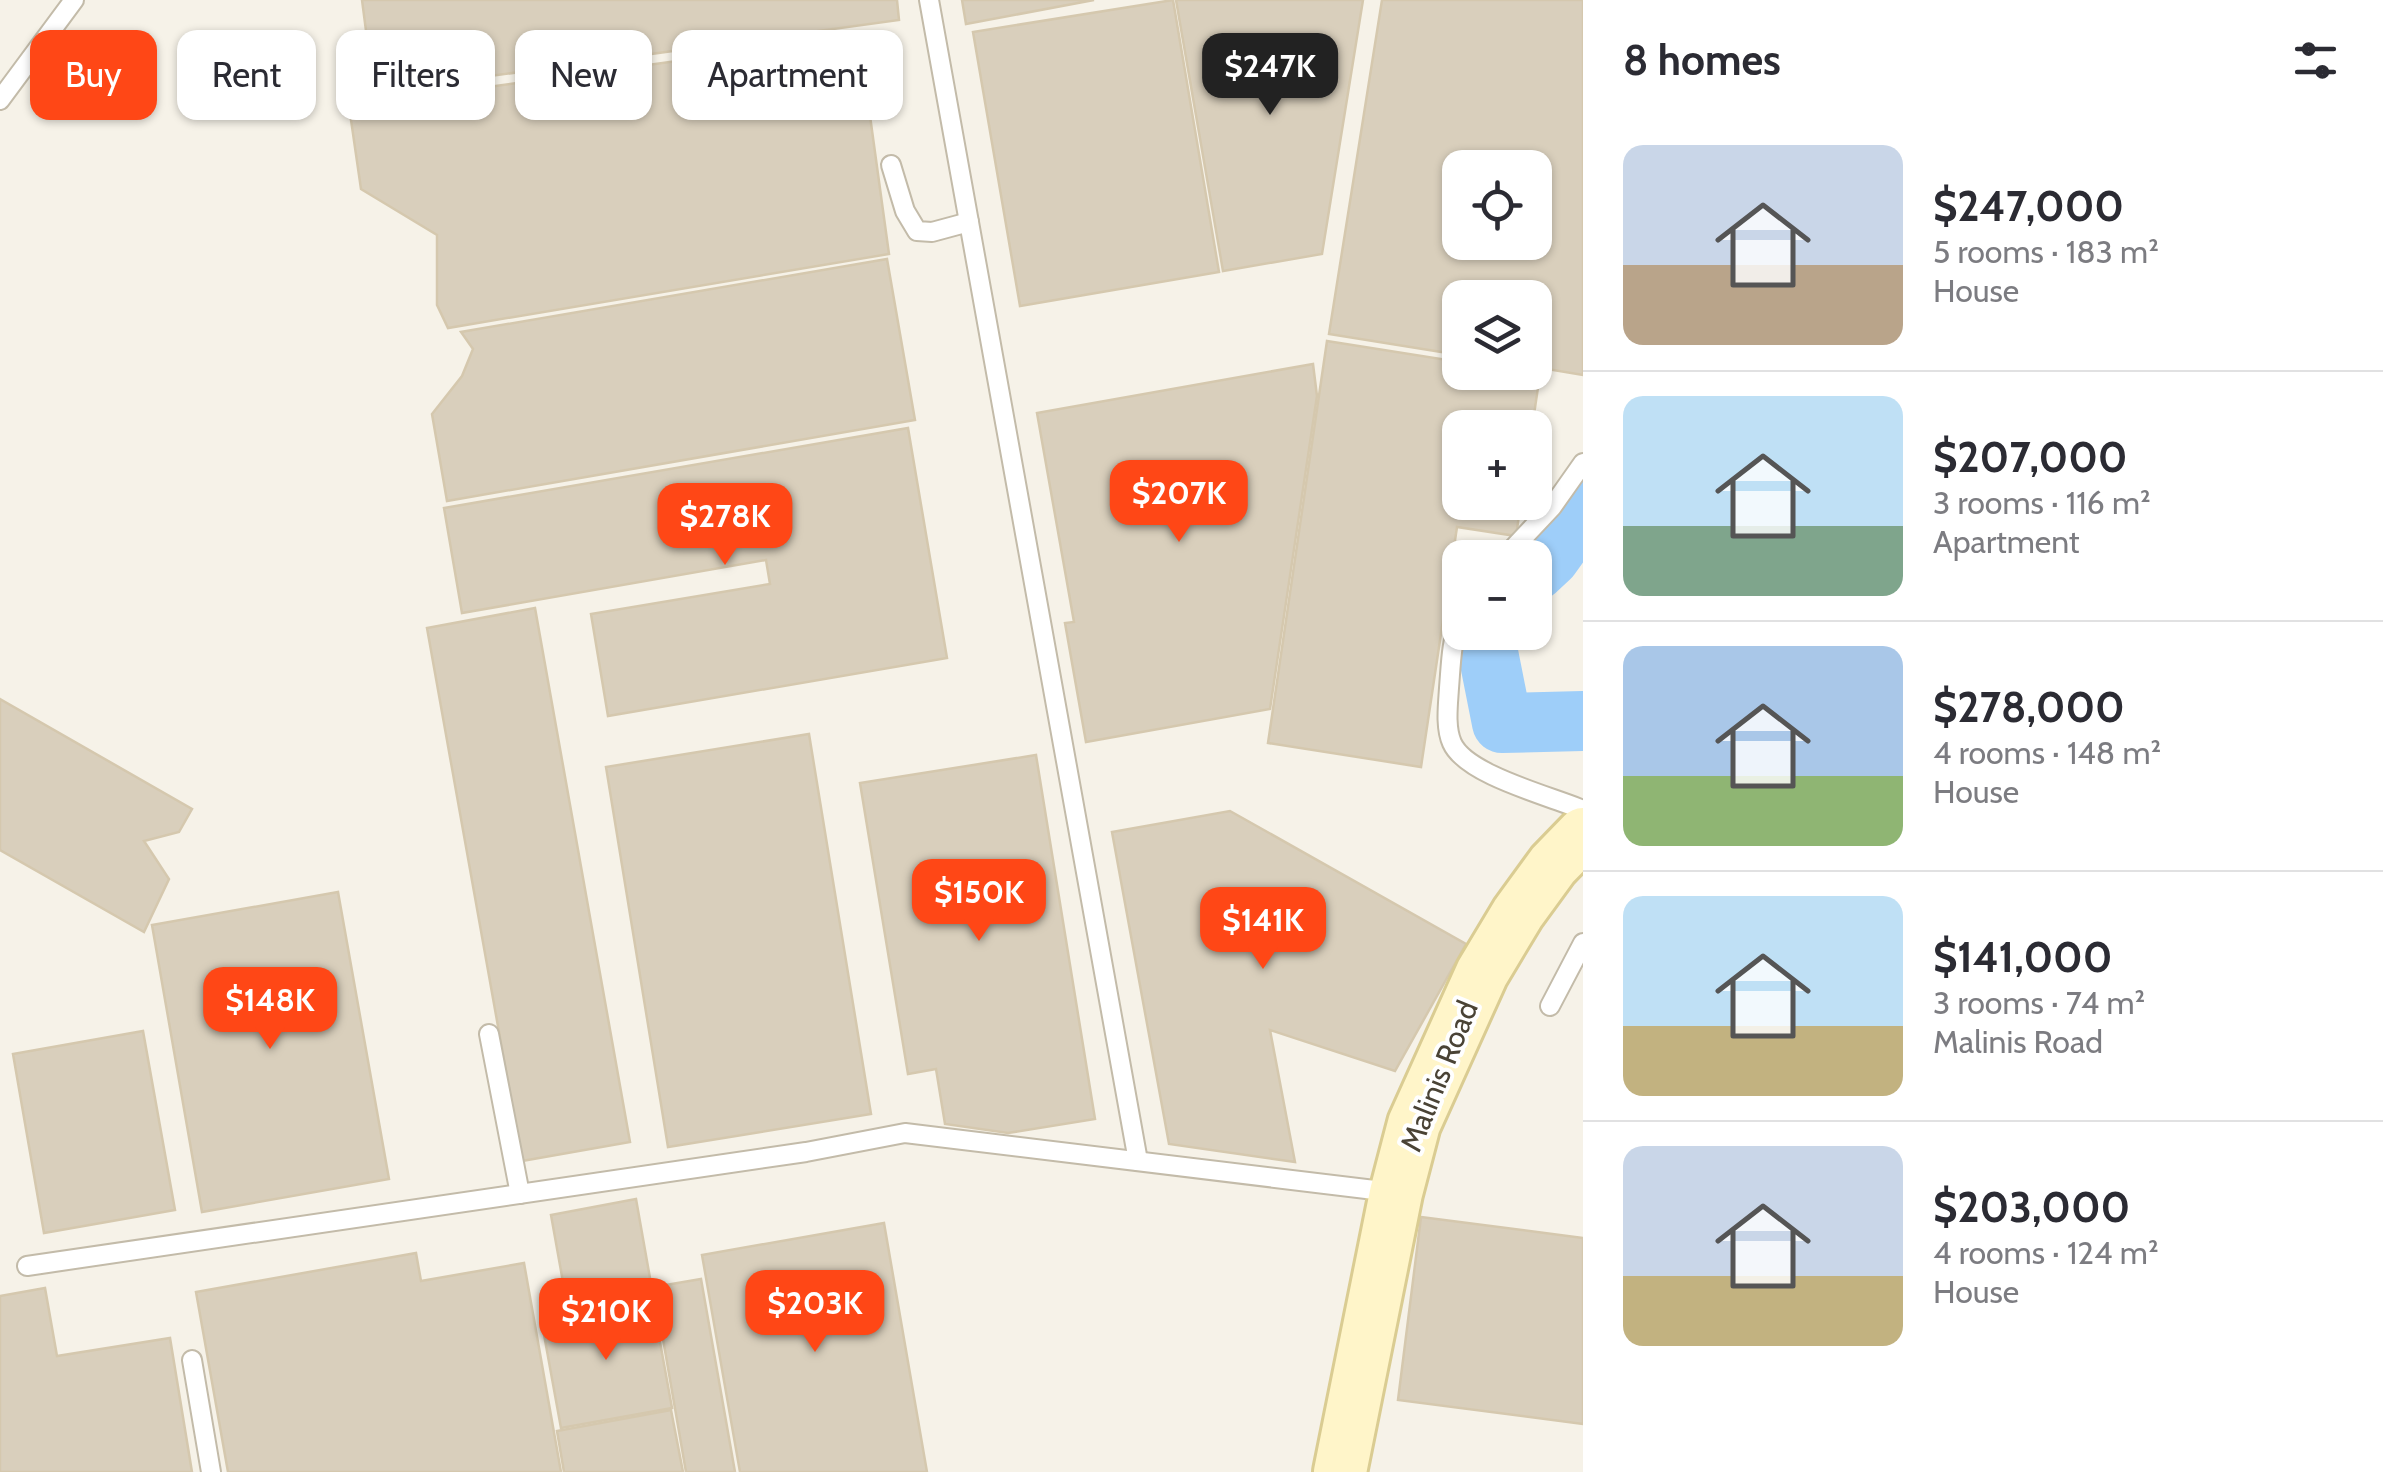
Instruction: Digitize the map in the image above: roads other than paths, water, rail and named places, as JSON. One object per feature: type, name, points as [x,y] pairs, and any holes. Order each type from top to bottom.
[{"type":"main road","name":"Malinis Road","points":[[1333,1470],[1414,1124],[1482,973],[1541,881],[1583,834]]},
{"type":"lane","points":[[0,100],[74,0]]},
{"type":"lane","points":[[930,0],[1138,1161]]},
{"type":"lane","points":[[891,165],[904,211],[917,231],[932,232],[969,222]]},
{"type":"lane","points":[[1521,540],[1552,507],[1583,463]]},
{"type":"lane","points":[[1451,650],[1448,716],[1451,741],[1462,759],[1583,810]]},
{"type":"lane","points":[[1550,1006],[1583,942]]},
{"type":"lane","points":[[488,1034],[520,1194]]},
{"type":"lane","points":[[27,1266],[806,1152],[906,1133],[1396,1193]]},
{"type":"lane","points":[[192,1360],[211,1472]]},
{"type":"waterway","points":[[1552,554],[1583,511]]},
{"type":"waterway","points":[[1488,650],[1502,723],[1583,721]]}]
